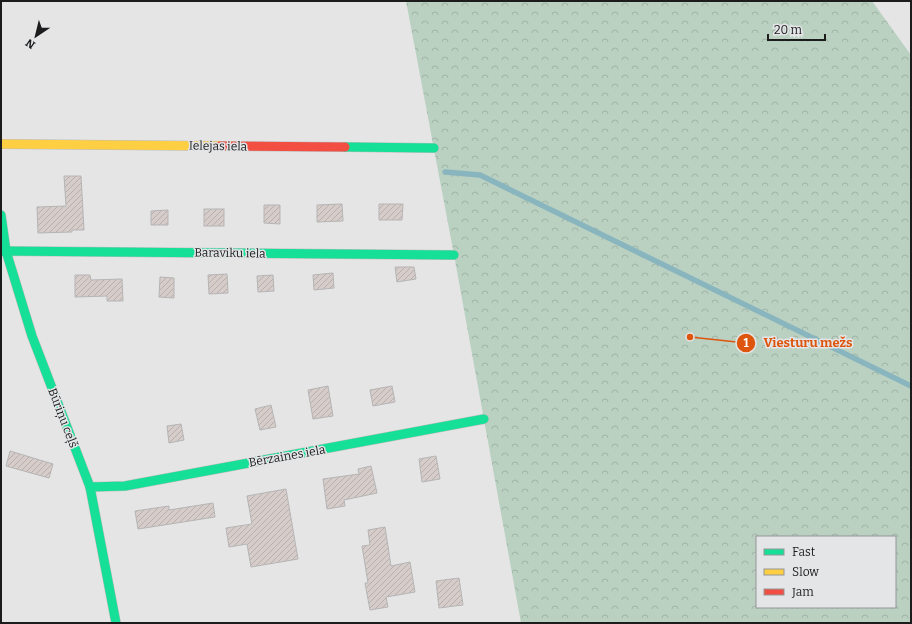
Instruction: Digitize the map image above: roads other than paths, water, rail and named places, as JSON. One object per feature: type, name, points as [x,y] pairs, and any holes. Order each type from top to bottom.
[{"type":"street","name":"Ielejas iela","points":[[1,144],[434,148]]},
{"type":"street","name":"Būriņu ceļš","points":[[1,215],[4,251],[32,336],[90,487],[116,623]]},
{"type":"street","name":"Baraviku iela","points":[[4,251],[454,255]]},
{"type":"street","name":"Bērzaines iela","points":[[90,487],[125,486],[484,419]]},
{"type":"waterway","points":[[445,172],[480,175],[911,386]]},
{"type":"place","name":"Viesturu mežs","points":[[690,337]]}]
